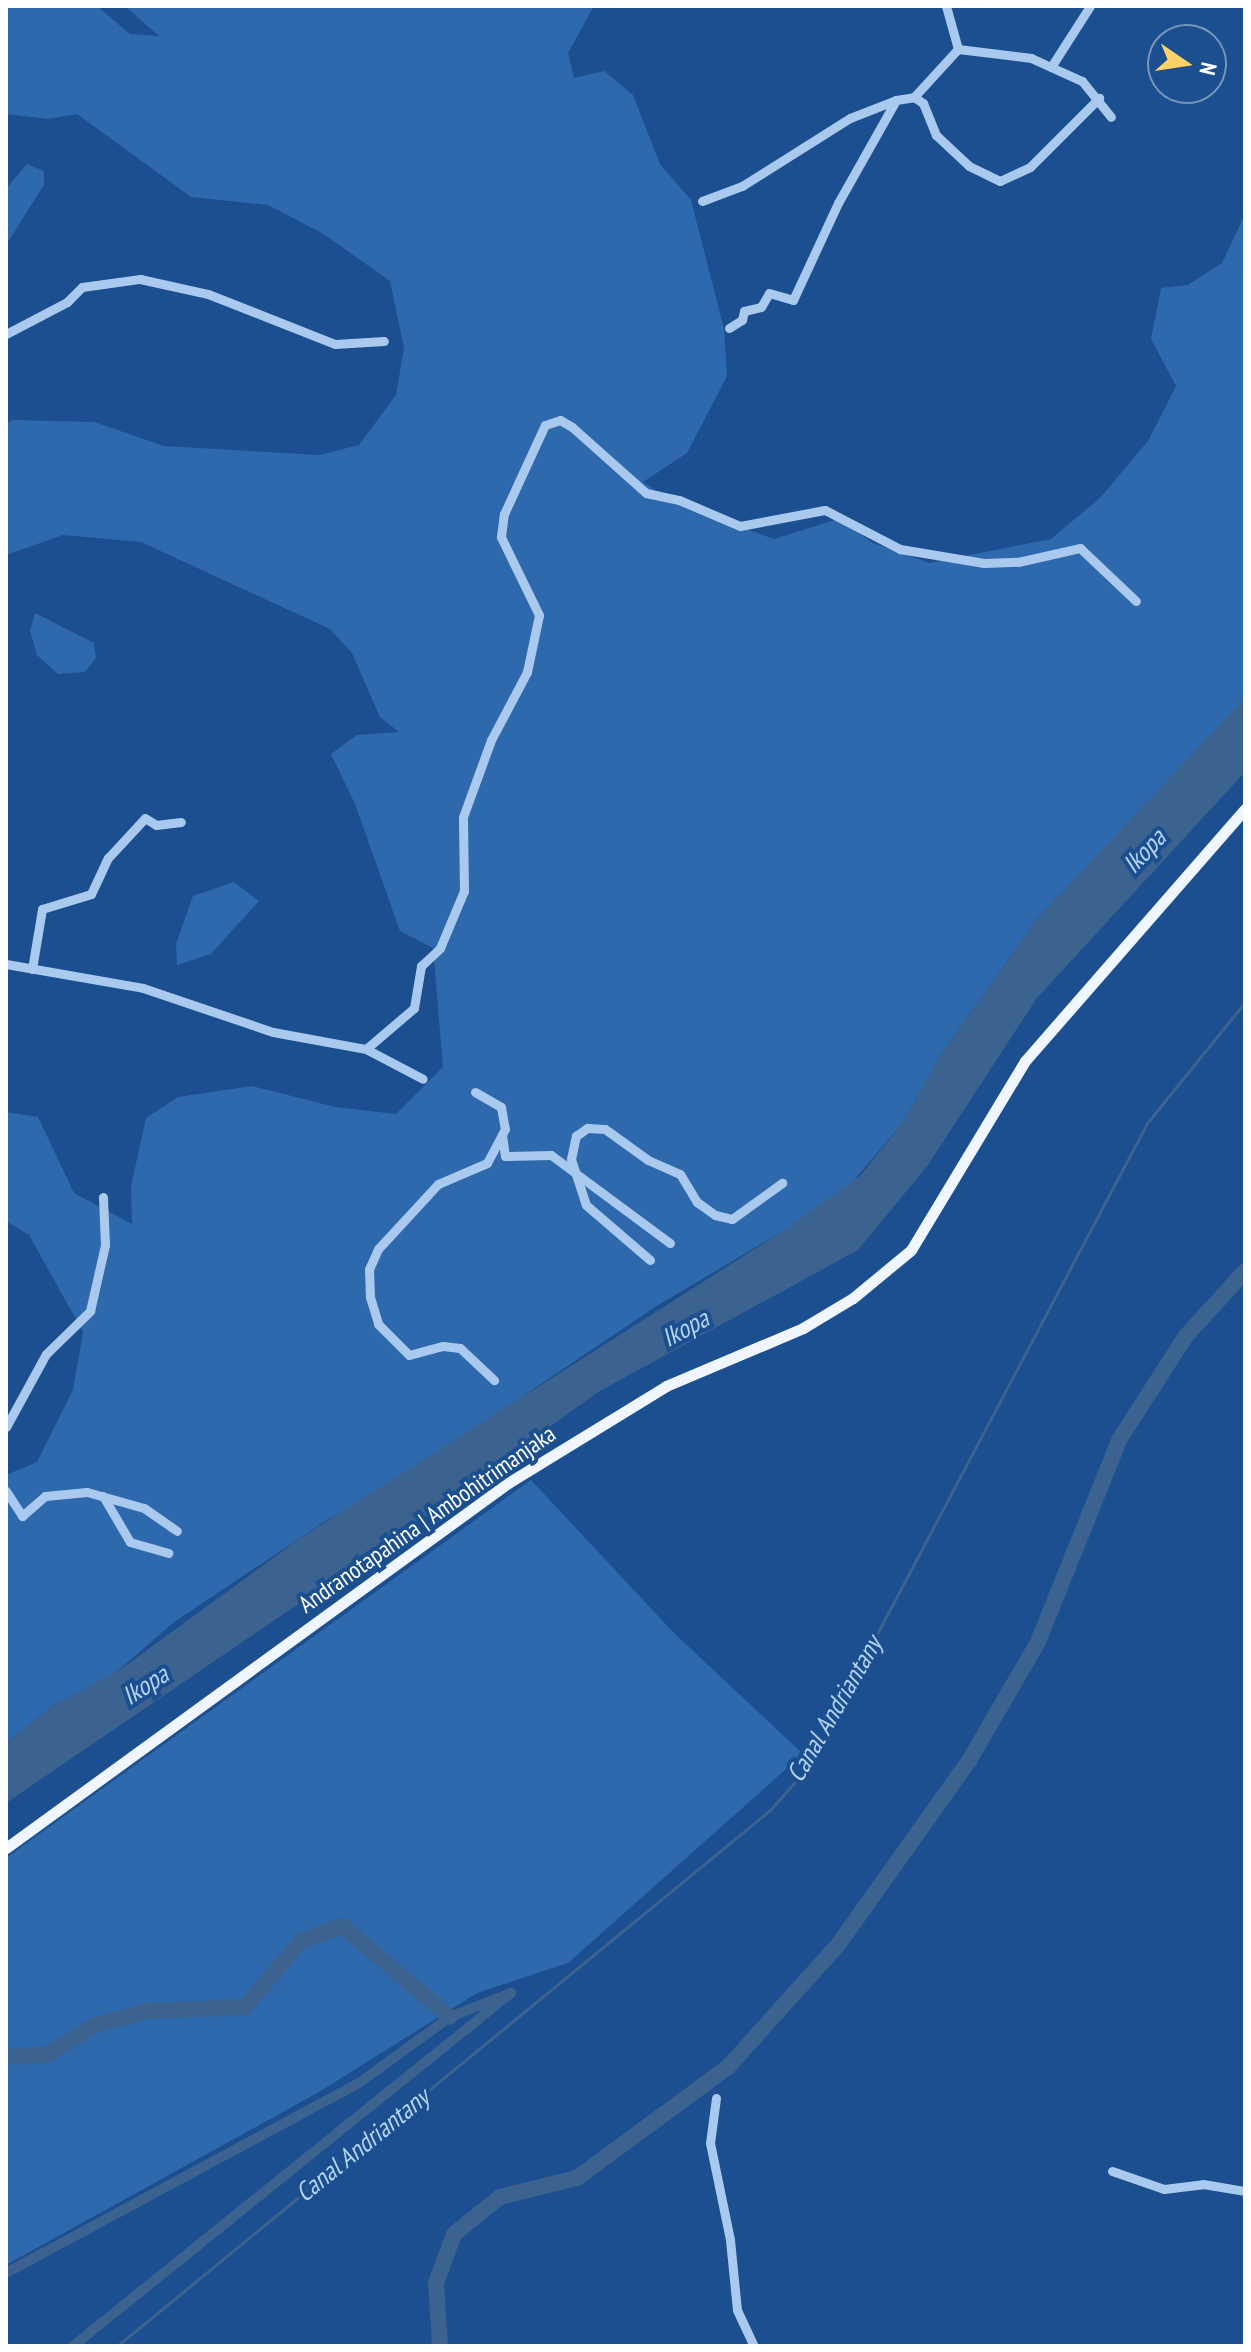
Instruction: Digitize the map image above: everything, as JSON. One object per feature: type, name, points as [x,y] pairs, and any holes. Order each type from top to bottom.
[{"type":"main road","name":"Andranotapahina | Ambohitrimanjaka","points":[[6,1848],[508,1483],[666,1386],[803,1328],[853,1298],[911,1250],[1025,1061],[1245,809]]},
{"type":"street","points":[[946,6],[958,49]]},
{"type":"street","points":[[1051,67],[1090,6]]},
{"type":"street","points":[[958,49],[1031,58],[1082,81],[1099,98],[1111,117]]},
{"type":"street","points":[[702,201],[742,186],[850,118],[896,100],[914,97],[958,49]]},
{"type":"street","points":[[914,97],[923,103],[936,135],[969,166],[1000,181],[1030,167],[1099,98]]},
{"type":"street","points":[[729,328],[742,320],[744,311],[761,307],[769,293],[793,300],[838,203],[896,100]]},
{"type":"street","points":[[6,334],[67,302],[82,287],[140,279],[208,294],[335,344],[384,341]]},
{"type":"street","points":[[366,1049],[414,1008],[421,966],[440,948],[464,891],[463,817],[491,740],[527,672],[539,615],[501,537],[504,514],[545,425],[560,420],[572,427],[646,493],[679,500],[740,526],[762,526],[825,510],[900,549],[984,563],[1018,562],[1080,548],[1136,601]]},
{"type":"street","points":[[32,969],[42,909],[91,894],[108,858],[145,818],[156,825],[181,822]]},
{"type":"street","points":[[6,964],[143,988],[273,1032],[366,1049],[423,1079]]},
{"type":"street","points":[[475,1092],[501,1107],[505,1156],[551,1155],[670,1243]]},
{"type":"street","points":[[650,1260],[586,1205],[573,1170],[576,1136],[587,1128],[605,1129],[648,1160],[680,1174],[697,1202],[715,1215],[732,1219],[782,1183]]},
{"type":"street","points":[[494,1380],[460,1348],[443,1346],[409,1355],[378,1324],[369,1269],[378,1249],[438,1184],[487,1163],[502,1135]]},
{"type":"street","points":[[6,1427],[46,1354],[90,1311],[105,1245],[103,1197]]},
{"type":"street","points":[[6,1491],[22,1516],[45,1496],[87,1492],[144,1508],[177,1531]]},
{"type":"street","points":[[103,1496],[130,1542],[168,1553]]},
{"type":"street","points":[[716,2098],[710,2143],[730,2240],[737,2310],[754,2346]]},
{"type":"street","points":[[1112,2171],[1164,2189],[1203,2184],[1245,2191]]},
{"type":"shaded area","points":[[6,6],[97,6],[130,34],[159,36],[125,6],[594,6],[568,53],[574,78],[604,71],[633,95],[660,164],[691,200],[724,329],[727,376],[687,453],[643,482],[676,504],[774,539],[838,519],[873,543],[929,563],[1051,539],[1100,498],[1148,441],[1176,386],[1151,339],[1161,288],[1188,285],[1222,263],[1245,214],[1245,704],[1036,920],[940,1056],[904,1121],[840,1197],[655,1307],[406,1475],[324,1522],[174,1622],[113,1675],[53,1706],[6,1743],[6,1475],[37,1462],[73,1390],[83,1332],[29,1235],[6,1221],[6,1112],[38,1117],[74,1193],[132,1224],[131,1186],[146,1118],[178,1097],[252,1086],[335,1107],[396,1114],[443,1067],[433,948],[400,931],[355,804],[331,754],[357,735],[399,732],[380,717],[352,653],[330,629],[141,542],[63,535],[6,555],[6,424],[13,420],[94,422],[164,446],[319,455],[359,445],[396,395],[404,348],[390,281],[322,233],[268,205],[191,197],[77,114],[48,119],[6,114]]},
{"type":"shaded area","points":[[27,164],[44,171],[44,185],[6,245],[6,189]]},
{"type":"shaded area","points":[[35,613],[94,643],[96,658],[85,672],[58,674],[37,655],[30,631]]},
{"type":"shaded area","points":[[234,882],[259,901],[211,954],[177,965],[176,944],[193,896]]},
{"type":"shaded area","points":[[531,1480],[673,1632],[803,1754],[568,1963],[477,1993],[319,2092],[6,2265],[6,1858]]},
{"type":"water","points":[[1245,698],[1245,772],[1037,998],[928,1165],[858,1250],[598,1392],[413,1526],[6,1803],[6,1743],[53,1706],[121,1669],[299,1539],[783,1231],[860,1176],[904,1121],[940,1056],[1036,920]]},
{"type":"waterway","name":"Canal Andriantany","points":[[117,2346],[770,1810],[804,1772],[1147,1123],[1245,1002]]},
{"type":"waterway","points":[[440,2346],[436,2283],[454,2234],[500,2197],[577,2178],[728,2067],[838,1945],[970,1759],[1038,1642],[1119,1440],[1185,1337],[1245,1271]]},
{"type":"waterway","name":"Ikopa","points":[[6,2057],[47,2055],[93,2026],[147,2011],[245,2007],[301,1941],[342,1926],[450,2017]]},
{"type":"waterway","points":[[6,2273],[359,2083],[450,2017],[511,1993],[73,2346]]}]
